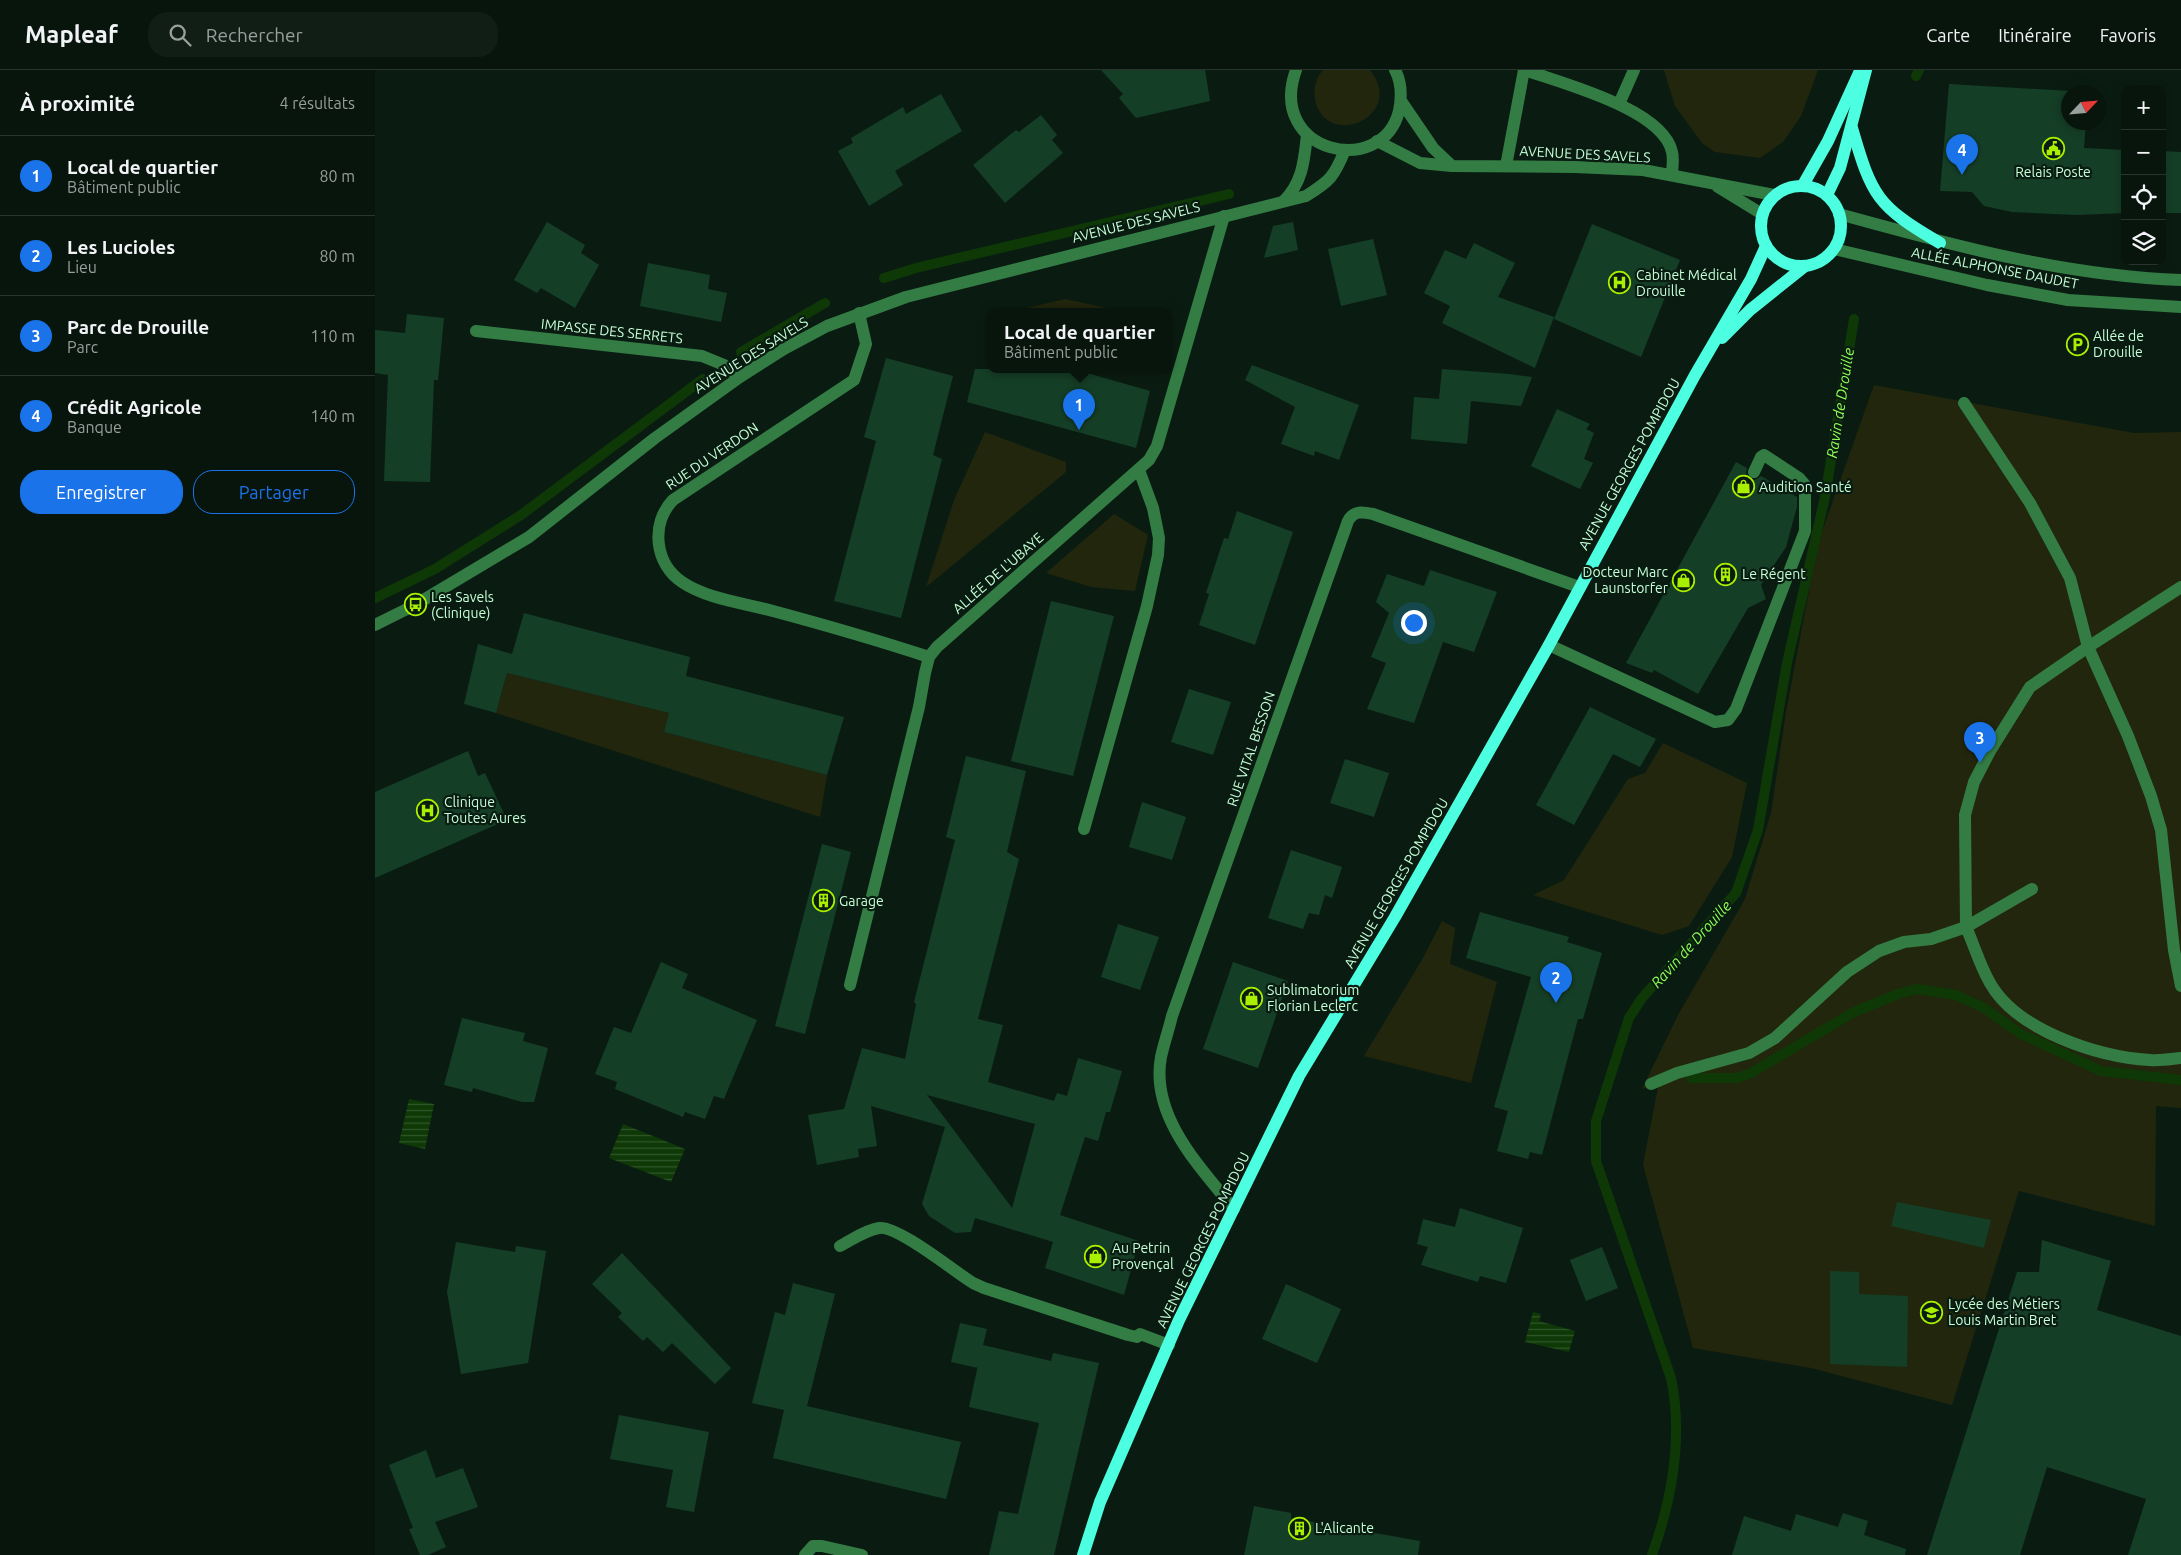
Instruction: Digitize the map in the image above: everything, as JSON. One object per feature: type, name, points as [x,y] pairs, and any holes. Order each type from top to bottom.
[{"type":"main road","points":[[1803,185],[1828,141],[1861,70]]},
{"type":"main road","points":[[1827,195],[1840,168],[1866,70]]},
{"type":"main road","points":[[1852,128],[1867,177],[1877,196],[1902,220],[1940,243]]},
{"type":"main road","points":[[1803,185],[1816,188],[1827,195],[1839,214],[1839,238],[1834,249],[1817,263],[1793,266],[1783,262],[1766,246],[1761,236],[1762,214],[1774,195],[1783,189],[1803,185]]},
{"type":"main road","name":"AVENUE GEORGES POMPIDOU","points":[[1083,1555],[1100,1502],[1169,1345],[1299,1076],[1395,918],[1549,645],[1579,587],[1751,279],[1766,246]]},
{"type":"main road","name":"AVENUE GEORGES POMPIDOU","points":[[1711,348],[1749,310],[1805,266]]},
{"type":"street","points":[[1295,70],[1291,84],[1290,102],[1296,120],[1307,135],[1331,149],[1345,150],[1362,148],[1377,141],[1389,130],[1397,116],[1401,101],[1400,72]]},
{"type":"street","points":[[1506,166],[1524,70],[1619,104],[1646,119],[1664,135],[1673,152],[1671,175]]},
{"type":"street","points":[[1619,104],[1634,70]]},
{"type":"street","points":[[1401,101],[1433,148],[1452,166]]},
{"type":"street","points":[[1283,202],[1294,190],[1303,170],[1307,135]]},
{"type":"street","name":"AVENUE DES SAVELS","points":[[1377,141],[1420,163],[1452,166],[1619,168],[1671,175],[1774,195]]},
{"type":"street","name":"AVENUE DES SAVELS","points":[[375,625],[415,605],[529,537],[655,438],[784,349],[827,326],[905,296],[1306,196],[1323,186],[1336,173],[1345,150]]},
{"type":"street","name":"AVENUE DES SAVELS","points":[[1714,184],[1762,214]]},
{"type":"street","name":"ALLÉE ALPHONSE DAUDET","points":[[1839,214],[1940,243],[2071,269],[2144,279],[2181,280]]},
{"type":"street","name":"ALLÉE DE L'UBAYE","points":[[929,657],[937,647],[1004,587],[1149,460],[1157,446],[1224,216]]},
{"type":"street","name":"ALLÉE ALPHONSE DAUDET","points":[[1834,249],[1987,285],[2069,300],[2181,307]]},
{"type":"street","name":"RUE DU VERDON","points":[[859,313],[866,344],[854,380],[673,500],[661,516],[658,540],[669,570],[683,582],[704,592],[817,623],[929,657]]},
{"type":"street","name":"IMPASSE DES SERRETS","points":[[476,331],[702,356],[724,365],[740,378]]},
{"type":"street","points":[[1965,403],[2030,503],[2070,578],[2088,647],[2128,736],[2161,830],[2174,950],[2181,986]]},
{"type":"street","points":[[1549,645],[1715,722],[1722,722],[1734,715],[1805,531],[1806,520],[1807,489],[1799,478],[1764,455],[1754,472]]},
{"type":"street","points":[[1084,829],[1147,606],[1159,556],[1159,538],[1153,508],[1139,470]]},
{"type":"street","name":"RUE VITAL BESSON","points":[[1234,1209],[1191,1154],[1171,1122],[1161,1088],[1161,1057],[1173,1016],[1347,521],[1355,513],[1373,514],[1579,587]]},
{"type":"street","points":[[2181,587],[2030,687],[1990,751],[1974,782],[1965,815],[1966,927],[1990,984],[2011,1008],[2032,1024],[2062,1038],[2105,1053],[2151,1060],[2181,1058]]},
{"type":"street","points":[[850,985],[919,708],[929,657]]},
{"type":"street","points":[[1651,1084],[1677,1074],[1749,1053],[1775,1038],[1847,972],[1879,951],[1904,942],[1931,939],[1966,927],[2032,889]]},
{"type":"street","points":[[840,1246],[874,1229],[887,1228],[901,1234],[968,1280],[984,1288],[1061,1315],[1128,1335],[1137,1336],[1140,1334],[1169,1345]]},
{"type":"street","points":[[805,1555],[813,1546],[822,1546],[862,1555]]},
{"type":"shaded area","points":[[1323,70],[1370,70],[1379,87],[1378,102],[1371,114],[1360,122],[1347,125],[1333,123],[1322,115],[1315,99],[1314,91],[1317,80]]},
{"type":"shaded area","points":[[1664,70],[1818,70],[1801,116],[1783,142],[1760,158],[1715,152],[1702,143],[1675,106]]},
{"type":"shaded area","points":[[1065,299],[1107,308],[1027,308]]},
{"type":"shaded area","points":[[1874,385],[2134,433],[2181,432],[2181,1108],[2156,1106],[2155,1226],[2019,1191],[1952,1405],[1811,1368],[1693,1348],[1643,1165],[1659,1082],[1642,1089],[1678,1015],[1745,899],[1771,813],[1786,712],[1818,543]]},
{"type":"shaded area","points":[[985,432],[1066,462],[1066,472],[926,587],[954,500]]},
{"type":"shaded area","points":[[1114,514],[1148,535],[1135,591],[1091,587],[1046,573]]},
{"type":"shaded area","points":[[507,673],[669,713],[664,732],[827,775],[820,817],[496,713]]},
{"type":"shaded area","points":[[1663,743],[1747,783],[1732,857],[1689,926],[1662,935],[1533,895],[1564,880],[1628,779],[1645,773]]},
{"type":"shaded area","points":[[1442,921],[1455,928],[1450,964],[1497,982],[1471,1083],[1364,1056],[1423,958]]},
{"type":"shaded area","points":[[409,1099],[434,1104],[425,1149],[399,1143]]},
{"type":"shaded area","points":[[623,1124],[685,1149],[671,1182],[609,1158]]},
{"type":"shaded area","points":[[1533,1312],[1541,1314],[1539,1321],[1575,1331],[1569,1352],[1525,1342]]},
{"type":"building","points":[[1101,70],[1205,70],[1210,101],[1136,118],[1119,98],[1123,94]]},
{"type":"building","points":[[1949,84],[2061,90],[2061,130],[2085,130],[2084,148],[2121,150],[2121,213],[2076,215],[2012,212],[1984,206],[1972,192],[1940,191]]},
{"type":"building","points":[[941,94],[962,131],[895,171],[903,185],[869,206],[838,151],[853,143],[851,138],[903,107],[906,114]]},
{"type":"building","points":[[1041,115],[1057,135],[1052,140],[1063,153],[1005,203],[973,165],[1016,130],[1019,132]]},
{"type":"building","points":[[2166,151],[2181,152],[2181,213],[2166,213]]},
{"type":"building","points":[[547,222],[585,245],[581,253],[599,265],[575,308],[541,288],[537,293],[514,280]]},
{"type":"building","points":[[1293,222],[1298,250],[1264,258],[1273,226]]},
{"type":"building","name":"Cabinet Médical Drouille","points":[[1592,224],[1680,260],[1641,357],[1554,319]]},
{"type":"building","points":[[1373,239],[1387,295],[1341,306],[1328,249]]},
{"type":"building","points":[[1474,243],[1515,263],[1498,297],[1554,317],[1535,368],[1442,323],[1450,306],[1424,293],[1445,250],[1466,259]]},
{"type":"building","points":[[648,263],[710,275],[708,289],[727,293],[721,322],[640,306]]},
{"type":"building","points":[[407,314],[444,318],[438,380],[434,380],[430,482],[384,481],[388,375],[375,373],[375,330],[405,333]]},
{"type":"building","points":[[886,358],[953,376],[933,455],[942,459],[901,618],[834,601],[876,441],[864,437]]},
{"type":"building","points":[[1252,365],[1359,405],[1339,460],[1315,451],[1314,456],[1281,444],[1295,407],[1245,380]]},
{"type":"building","points":[[975,369],[987,369],[987,373],[1087,373],[1150,391],[1136,448],[967,402]]},
{"type":"building","points":[[1442,369],[1532,377],[1521,406],[1471,401],[1467,444],[1411,439],[1414,397],[1439,399]]},
{"type":"building","points":[[1557,409],[1590,424],[1586,429],[1594,433],[1584,459],[1593,463],[1580,489],[1531,466]]},
{"type":"building","name":"Le Régent","points":[[1736,462],[1747,468],[1746,473],[1750,479],[1755,480],[1761,476],[1797,497],[1797,507],[1786,547],[1761,585],[1766,599],[1748,608],[1698,694],[1654,670],[1652,673],[1626,663]]},
{"type":"building","points":[[1237,511],[1293,532],[1255,645],[1199,625],[1209,594],[1206,593],[1224,538],[1228,539]]},
{"type":"building","points":[[1430,570],[1497,592],[1474,652],[1443,642],[1414,723],[1367,709],[1386,663],[1371,657],[1389,613],[1376,602],[1387,574],[1424,586]]},
{"type":"building","points":[[1051,601],[1114,616],[1073,776],[1011,761]]},
{"type":"building","points":[[524,613],[690,657],[686,676],[844,717],[827,775],[664,732],[669,713],[507,673],[496,713],[464,704],[478,644],[512,654]]},
{"type":"building","points":[[1189,689],[1231,702],[1213,755],[1171,742]]},
{"type":"building","points":[[1590,707],[1656,739],[1640,767],[1613,754],[1574,825],[1536,805]]},
{"type":"building","name":"Clinique Toutes Aures","points":[[468,751],[478,776],[485,773],[507,820],[375,878],[375,792]]},
{"type":"building","points":[[966,756],[1026,771],[1007,852],[1019,859],[978,1019],[1003,1025],[988,1082],[1054,1101],[1057,1093],[1067,1096],[1078,1058],[1122,1071],[1110,1112],[1106,1112],[1098,1141],[1085,1137],[1060,1215],[1139,1241],[1124,1295],[1045,1268],[1053,1242],[975,1218],[971,1232],[955,1233],[929,1216],[922,1204],[945,1127],[871,1106],[877,1146],[858,1149],[859,1157],[817,1165],[808,1115],[844,1109],[862,1048],[905,1059],[916,1004],[914,1002],[955,840],[946,837]],"holes":[[[927,1095],[1035,1124],[1012,1208]]]},
{"type":"building","points":[[1345,759],[1389,773],[1374,817],[1330,803]]},
{"type":"building","points":[[1142,802],[1186,817],[1172,860],[1129,847]]},
{"type":"building","name":"Garage","points":[[822,844],[851,852],[805,1034],[775,1026]]},
{"type":"building","points":[[1291,850],[1342,867],[1332,898],[1325,895],[1319,915],[1309,913],[1303,929],[1268,918]]},
{"type":"building","points":[[1480,912],[1569,937],[1567,942],[1602,953],[1583,1019],[1578,1019],[1542,1155],[1530,1152],[1528,1159],[1497,1151],[1508,1111],[1494,1107],[1531,977],[1466,958]]},
{"type":"building","points":[[1118,924],[1159,937],[1140,990],[1101,977]]},
{"type":"building","points":[[661,962],[688,974],[682,988],[757,1020],[724,1099],[714,1096],[705,1119],[685,1112],[683,1117],[615,1089],[617,1082],[595,1074],[614,1027],[631,1033]]},
{"type":"building","name":"Sublimatorium Florian Leclerc","points":[[1233,962],[1288,981],[1258,1068],[1203,1049]]},
{"type":"building","points":[[462,1018],[525,1033],[523,1041],[548,1048],[534,1102],[522,1102],[473,1088],[472,1092],[444,1085]]},
{"type":"building","points":[[1897,1202],[1991,1220],[1984,1248],[1891,1226]]},
{"type":"building","points":[[1460,1208],[1523,1228],[1506,1283],[1480,1276],[1478,1282],[1421,1265],[1428,1247],[1417,1244],[1423,1219],[1455,1227]]},
{"type":"building","points":[[2042,1240],[2111,1261],[2097,1310],[2181,1336],[2181,1555],[2128,1555],[2146,1499],[2047,1467],[2020,1555],[1927,1555],[2017,1272],[2039,1272]]},
{"type":"building","points":[[456,1242],[515,1252],[516,1246],[546,1251],[528,1363],[461,1374],[447,1292]]},
{"type":"building","points":[[1602,1247],[1618,1288],[1586,1301],[1570,1260]]},
{"type":"building","points":[[622,1253],[731,1368],[715,1384],[672,1343],[663,1352],[647,1337],[643,1341],[618,1317],[622,1313],[592,1284]]},
{"type":"building","points":[[1830,1271],[1859,1272],[1859,1294],[1908,1296],[1907,1367],[1830,1364]]},
{"type":"building","points":[[793,1283],[835,1294],[807,1406],[961,1442],[946,1499],[773,1458],[784,1410],[752,1403],[775,1312],[785,1315]]},
{"type":"building","points":[[1286,1284],[1341,1309],[1317,1363],[1262,1339]]},
{"type":"building","points":[[960,1323],[987,1329],[983,1345],[1051,1361],[1053,1353],[1099,1363],[1054,1555],[989,1555],[999,1511],[1018,1514],[1039,1423],[969,1407],[977,1368],[951,1362]]},
{"type":"building","points":[[619,1415],[709,1432],[694,1512],[666,1507],[673,1470],[610,1459]]},
{"type":"building","points":[[426,1450],[436,1478],[463,1468],[478,1507],[435,1522],[446,1547],[428,1555],[420,1555],[409,1529],[413,1528],[389,1465]]},
{"type":"building","name":"L'Alicante","points":[[1254,1506],[1291,1513],[1291,1518],[1420,1541],[1418,1555],[1244,1555]]},
{"type":"building","points":[[1843,1513],[1868,1521],[1864,1535],[1906,1549],[1905,1555],[1732,1555],[1744,1516],[1791,1531],[1796,1514],[1838,1527]]},
{"type":"waterway","name":"Ravin de Drouille","points":[[1916,76],[1919,70]]},
{"type":"waterway","points":[[884,278],[916,268],[1229,194]]},
{"type":"waterway","points":[[741,352],[825,303]]},
{"type":"waterway","name":"Ravin de Drouille","points":[[1652,1555],[1670,1490],[1676,1445],[1674,1400],[1671,1378],[1596,1161],[1596,1121],[1629,1018],[1642,998],[1736,893],[1758,830],[1787,663],[1825,497],[1854,319]]},
{"type":"waterway","points":[[375,598],[435,569],[521,515],[703,379]]},
{"type":"waterway","points":[[1691,1078],[1737,1078],[1751,1073],[1854,1012],[1898,994],[1917,989],[1956,995],[1984,1008],[2021,1034],[2101,1071],[2181,1080]]},
{"type":"place","name":"Relais Poste","points":[[2053,149]]},
{"type":"place","name":"Crédit Agricole","points":[[1962,175]]},
{"type":"place","name":"Cabinet Médical Drouille","points":[[1620,283]]},
{"type":"place","name":"Allée de Drouille","points":[[2077,344]]},
{"type":"place","name":"Local de quartier","points":[[1079,430]]},
{"type":"place","name":"Audition Santé","points":[[1743,487]]},
{"type":"place","name":"Le Régent","points":[[1726,574]]},
{"type":"place","name":"Docteur Marc Launstorfer","points":[[1684,580]]},
{"type":"place","name":"Les Savels (Clinique)","points":[[415,605]]},
{"type":"place","name":"Parc de Drouille","points":[[1980,763]]},
{"type":"place","name":"Clinique Toutes Aures","points":[[428,810]]},
{"type":"place","name":"Garage","points":[[823,901]]},
{"type":"place","name":"Sublimatorium Florian Leclerc","points":[[1251,998]]},
{"type":"place","name":"Les Lucioles","points":[[1556,1003]]},
{"type":"place","name":"Au Petrin Provençal","points":[[1096,1256]]},
{"type":"place","name":"Lycée des Métiers Louis Martin Bret","points":[[1932,1312]]},
{"type":"place","name":"L'Alicante","points":[[1299,1528]]}]
